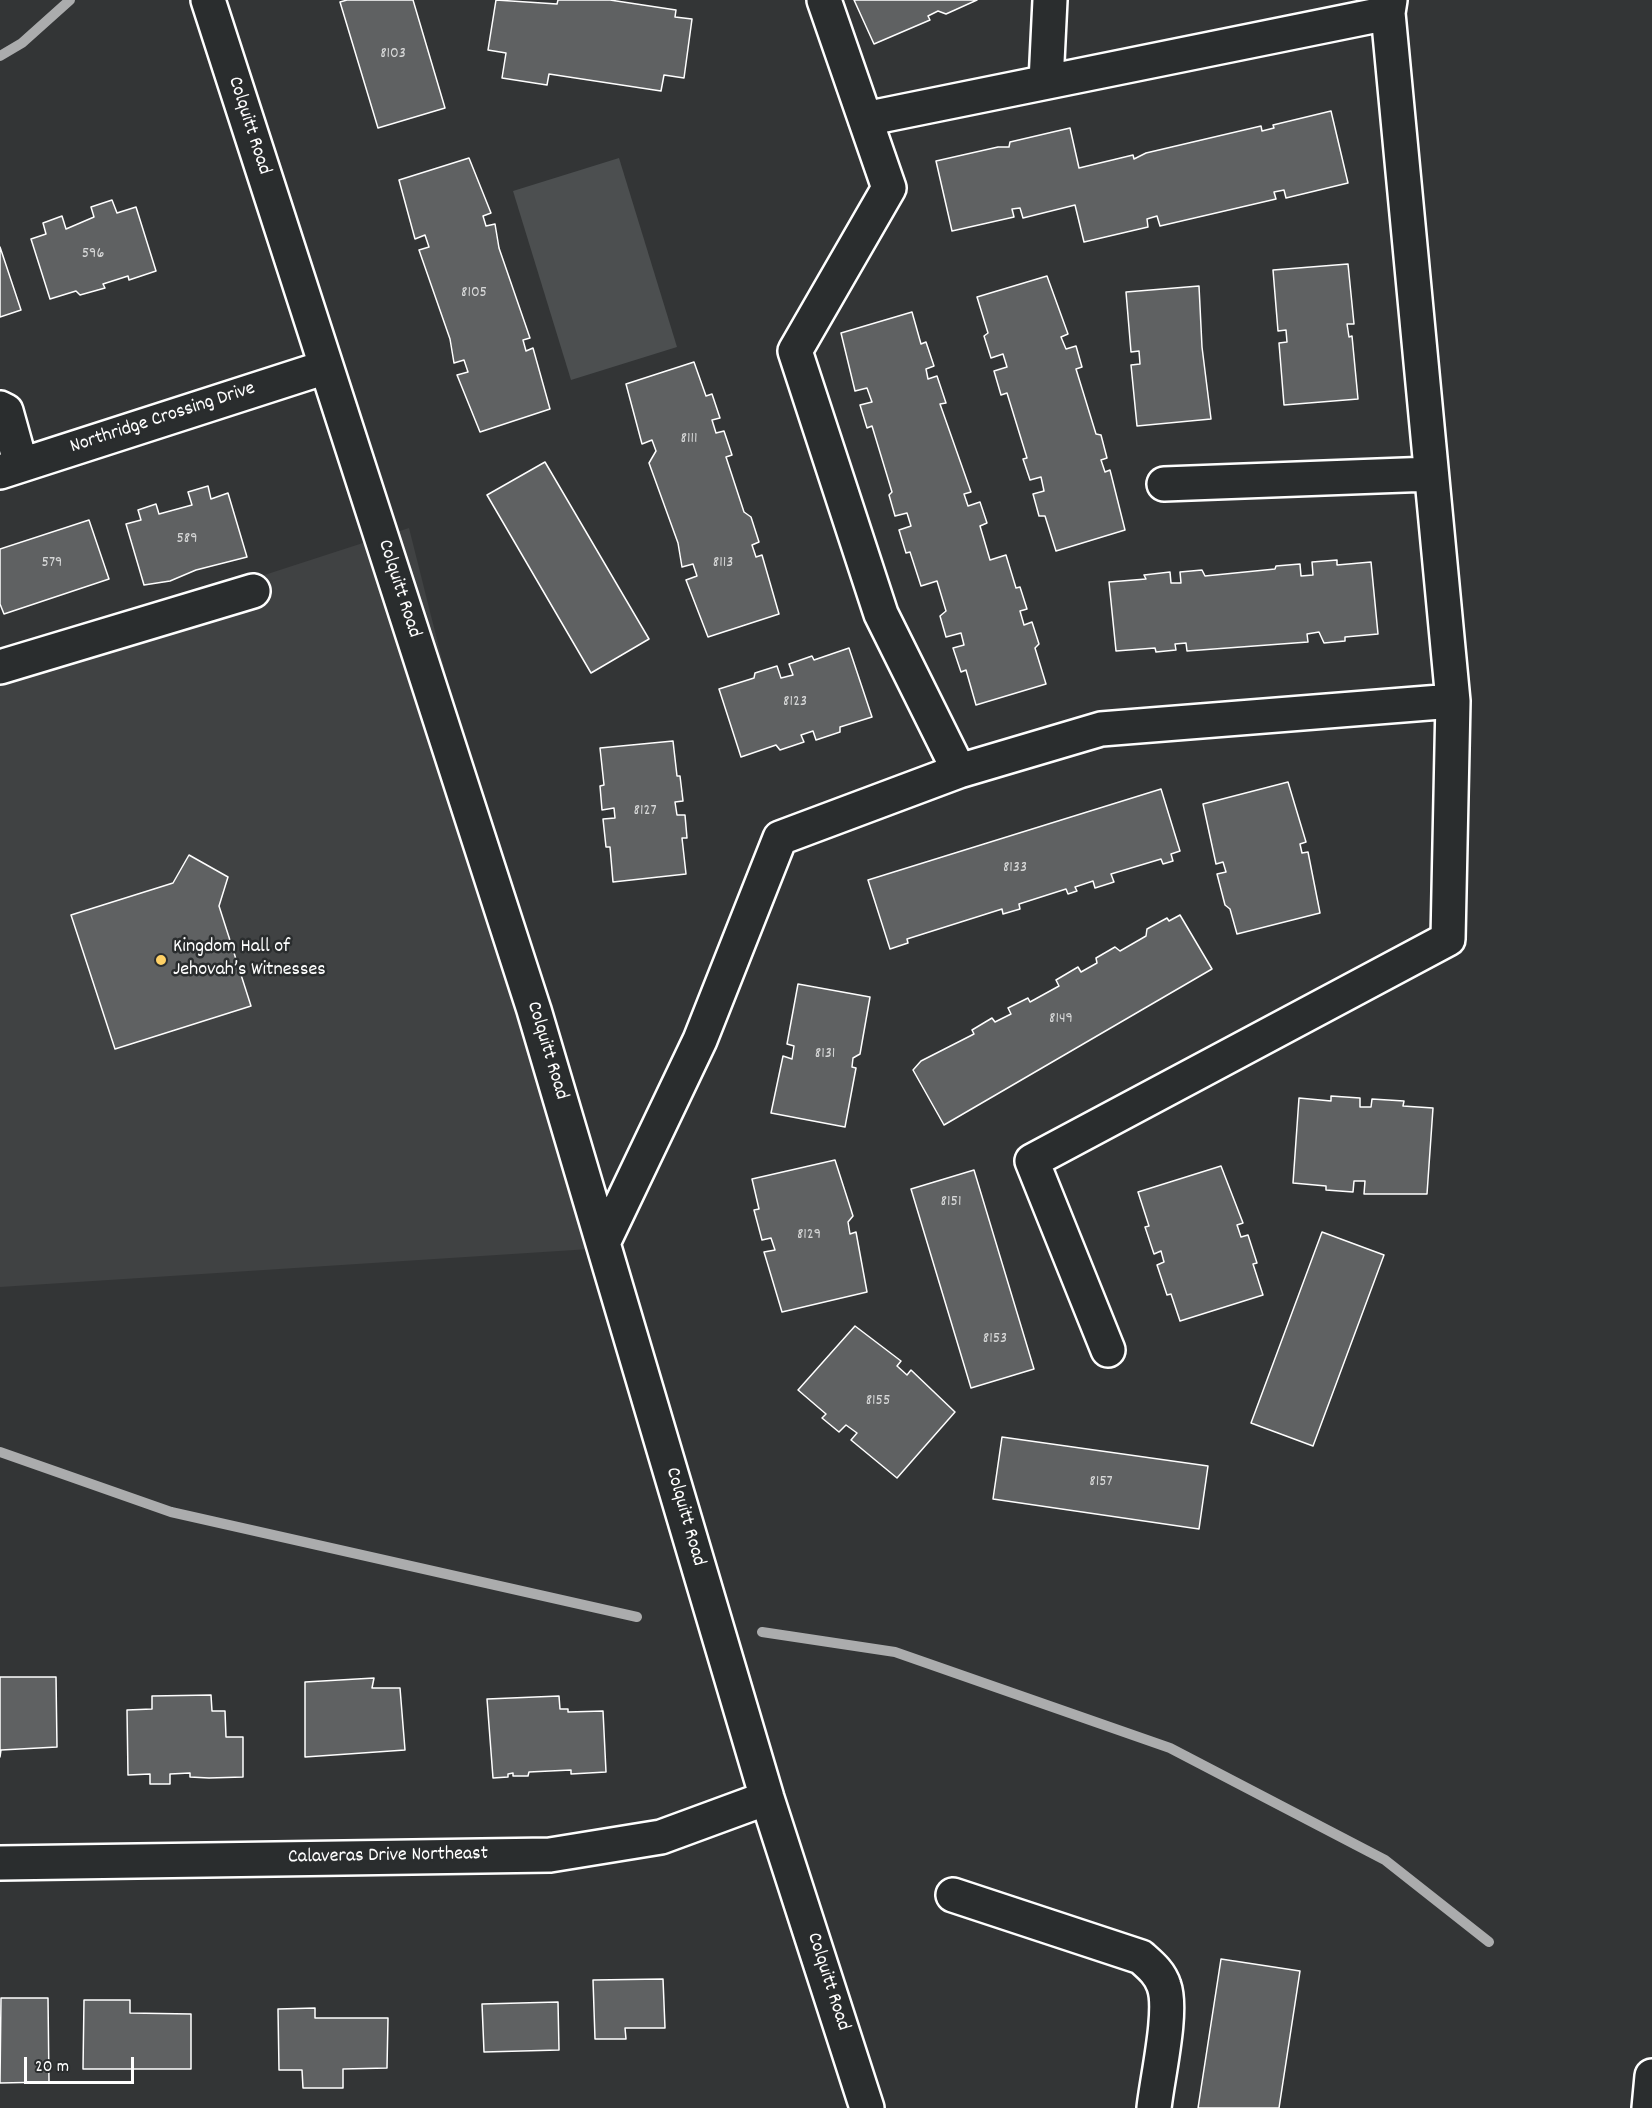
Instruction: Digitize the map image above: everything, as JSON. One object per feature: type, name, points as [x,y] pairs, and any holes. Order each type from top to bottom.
[{"type":"main road","name":"Colquitt Road","points":[[208,0],[534,1011],[767,1798],[867,2108]]},
{"type":"main road","points":[[824,0],[889,188],[795,351],[881,614],[959,771]]},
{"type":"main road","points":[[1046,82],[1050,0]]},
{"type":"main road","points":[[865,119],[1389,7],[1453,701],[1448,939],[1032,1161],[1108,1350]]},
{"type":"main road","name":"Northridge Crossing Drive","points":[[11,469],[326,367]]},
{"type":"main road","points":[[0,408],[6,411],[11,469]]},
{"type":"main road","points":[[1164,484],[1431,474]]},
{"type":"main road","points":[[0,667],[253,591]]},
{"type":"main road","points":[[603,1243],[700,1040],[780,838],[959,771],[1101,729],[1453,701]]},
{"type":"main road","name":"Calaveras Drive Northeast","points":[[0,1863],[550,1854],[661,1837],[767,1798]]},
{"type":"main road","points":[[953,1895],[1141,1957],[1154,1968],[1164,1985],[1167,2003],[1154,2108]]},
{"type":"main road","points":[[1649,2108],[1652,2076]]},
{"type":"shaded area","points":[[619,158],[677,347],[571,380],[513,191]]},
{"type":"shaded area","points":[[409,528],[590,1249],[0,1287],[0,661]]},
{"type":"building","points":[[347,0],[413,0],[445,108],[378,128],[340,2]]},
{"type":"building","points":[[496,0],[557,4],[558,0],[610,0],[676,10],[675,17],[692,19],[684,78],[664,75],[661,91],[549,74],[547,85],[502,78],[506,53],[488,50]]},
{"type":"building","points":[[854,0],[977,0],[946,14],[938,11],[928,16],[930,20],[874,44]]},
{"type":"building","points":[[1331,111],[1348,183],[1286,198],[1284,190],[1274,192],[1276,199],[1160,226],[1157,216],[1147,219],[1148,227],[1084,242],[1075,205],[1023,218],[1020,208],[1012,209],[1014,217],[952,231],[936,161],[998,147],[1009,147],[1010,142],[1070,128],[1079,168],[1133,155],[1134,159],[1146,153],[1261,126],[1262,131],[1274,128],[1273,125]]},
{"type":"building","points":[[469,158],[491,213],[483,216],[486,226],[495,224],[499,248],[530,338],[523,340],[526,351],[533,348],[550,409],[480,432],[457,375],[468,372],[464,360],[454,363],[450,339],[419,250],[429,247],[425,235],[415,239],[399,180]]},
{"type":"building","points":[[112,200],[117,213],[136,207],[156,271],[129,280],[128,276],[103,284],[105,288],[80,295],[76,291],[50,299],[31,239],[46,234],[43,223],[62,216],[66,229],[94,217],[91,207]]},
{"type":"building","points":[[0,247],[21,310],[0,317]]},
{"type":"building","points":[[1348,264],[1354,324],[1347,324],[1349,337],[1352,336],[1358,399],[1284,405],[1279,343],[1287,342],[1286,330],[1278,331],[1273,270]]},
{"type":"building","points":[[1047,276],[1068,334],[1061,337],[1066,349],[1076,346],[1082,367],[1076,369],[1096,434],[1101,435],[1107,458],[1101,460],[1105,472],[1110,470],[1125,530],[1056,551],[1045,516],[1039,516],[1033,494],[1044,491],[1041,477],[1030,480],[1023,459],[1027,458],[1007,393],[1001,395],[994,371],[1007,367],[1003,354],[991,358],[984,336],[988,333],[977,297]]},
{"type":"building","points":[[1199,286],[1202,347],[1211,419],[1137,426],[1131,365],[1140,364],[1139,351],[1131,352],[1126,292]]},
{"type":"building","points":[[912,312],[921,344],[926,342],[934,366],[926,369],[928,379],[937,376],[946,403],[940,404],[971,492],[964,494],[968,506],[980,502],[987,523],[980,526],[990,560],[1006,555],[1016,588],[1020,587],[1027,609],[1020,611],[1024,625],[1032,622],[1039,644],[1035,648],[1046,684],[976,705],[966,670],[961,672],[953,648],[964,645],[961,633],[946,637],[940,616],[946,611],[937,581],[921,586],[910,552],[906,553],[899,530],[911,526],[907,513],[895,516],[889,495],[892,492],[872,426],[867,428],[860,405],[872,402],[867,388],[855,391],[841,333]]},
{"type":"building","points":[[694,362],[706,396],[712,394],[720,418],[712,420],[716,433],[724,431],[732,455],[726,457],[744,512],[751,517],[759,542],[752,545],[756,557],[762,555],[779,614],[708,637],[686,580],[697,576],[693,564],[682,567],[678,543],[649,463],[656,451],[652,440],[642,444],[626,384]]},
{"type":"building","points":[[545,462],[649,639],[591,673],[487,495]]},
{"type":"building","points":[[208,486],[211,499],[228,493],[247,557],[196,570],[170,581],[144,585],[126,524],[141,520],[138,510],[156,504],[159,514],[192,505],[188,492]]},
{"type":"building","points":[[89,520],[109,579],[4,614],[0,604],[0,549]]},
{"type":"building","points":[[1337,560],[1337,565],[1371,562],[1378,634],[1345,637],[1345,641],[1324,643],[1319,632],[1307,634],[1308,642],[1187,651],[1186,643],[1175,644],[1176,650],[1156,652],[1155,648],[1116,651],[1109,582],[1146,579],[1144,575],[1170,572],[1171,583],[1181,583],[1180,572],[1202,570],[1205,576],[1275,569],[1276,566],[1300,564],[1301,576],[1313,575],[1312,562]]},
{"type":"building","points":[[849,648],[872,717],[840,727],[840,732],[816,740],[813,731],[801,735],[804,742],[780,750],[776,745],[741,757],[719,689],[754,678],[755,673],[777,666],[781,678],[793,675],[789,664],[812,656],[814,660]]},
{"type":"building","points":[[673,741],[677,776],[680,776],[683,801],[675,802],[677,815],[685,815],[687,838],[682,838],[686,874],[613,882],[610,847],[606,847],[603,819],[615,818],[614,808],[602,810],[600,786],[604,785],[600,748]]},
{"type":"building","points":[[1288,782],[1306,842],[1300,844],[1302,853],[1308,852],[1320,913],[1237,934],[1230,909],[1225,905],[1217,874],[1226,872],[1223,862],[1216,864],[1203,804]]},
{"type":"building","points":[[1161,789],[1180,851],[1171,854],[1173,861],[1163,864],[1161,859],[1111,874],[1114,882],[1095,888],[1093,881],[1075,887],[1077,891],[1068,894],[1066,889],[1019,904],[1020,909],[1003,914],[1002,909],[907,939],[908,943],[890,949],[868,880]]},
{"type":"building","name":"Kingdom Hall of Jehovah’s Witnesses","points":[[189,855],[228,877],[219,906],[251,1006],[115,1049],[71,915],[173,883]]},
{"type":"building","points":[[1180,915],[1212,969],[944,1125],[913,1070],[921,1061],[974,1034],[972,1030],[992,1018],[995,1022],[1011,1014],[1008,1008],[1028,998],[1030,1002],[1059,986],[1056,980],[1078,967],[1081,972],[1097,963],[1096,958],[1115,947],[1120,951],[1146,936],[1147,929],[1167,918],[1169,921]]},
{"type":"building","points":[[798,984],[870,997],[860,1054],[853,1058],[852,1067],[856,1068],[845,1127],[771,1113],[783,1056],[792,1059],[794,1046],[787,1044]]},
{"type":"building","points":[[1331,1096],[1360,1098],[1360,1107],[1371,1107],[1372,1099],[1404,1101],[1403,1106],[1433,1108],[1427,1194],[1364,1194],[1365,1181],[1354,1181],[1353,1192],[1326,1190],[1326,1186],[1293,1183],[1299,1098],[1331,1101]]},
{"type":"building","points":[[835,1160],[853,1216],[848,1222],[850,1234],[856,1232],[867,1292],[782,1312],[764,1252],[775,1250],[771,1238],[762,1240],[754,1210],[759,1209],[752,1179]]},
{"type":"building","points":[[1221,1166],[1243,1223],[1237,1225],[1241,1237],[1248,1235],[1257,1263],[1253,1264],[1263,1295],[1180,1321],[1171,1294],[1167,1295],[1157,1265],[1164,1262],[1161,1251],[1154,1254],[1145,1227],[1149,1226],[1138,1192]]},
{"type":"building","points":[[974,1170],[1034,1369],[971,1388],[911,1189]]},
{"type":"building","points":[[1322,1232],[1384,1255],[1313,1446],[1251,1423]]},
{"type":"building","points":[[855,1326],[901,1361],[897,1366],[907,1375],[911,1370],[955,1412],[897,1478],[851,1440],[857,1433],[846,1425],[839,1432],[822,1418],[826,1414],[798,1390]]},
{"type":"building","points":[[1002,1437],[1208,1466],[1199,1529],[993,1499]]},
{"type":"building","points":[[0,1677],[56,1677],[57,1747],[1,1750],[0,1757]]},
{"type":"building","points":[[374,1678],[372,1688],[400,1688],[405,1750],[305,1757],[305,1682]]},
{"type":"building","points":[[211,1695],[212,1711],[225,1711],[226,1737],[243,1737],[243,1777],[209,1778],[190,1777],[190,1773],[170,1774],[170,1784],[150,1784],[150,1774],[128,1775],[127,1710],[152,1709],[152,1696]]},
{"type":"building","points":[[559,1696],[560,1709],[568,1709],[568,1712],[603,1711],[606,1772],[571,1774],[571,1770],[529,1772],[528,1776],[513,1776],[513,1773],[508,1774],[508,1777],[493,1778],[487,1699]]},
{"type":"building","points":[[1221,1959],[1300,1971],[1279,2108],[1198,2108]]},
{"type":"building","points":[[663,1979],[665,2028],[625,2028],[626,2039],[595,2039],[593,1980]]},
{"type":"building","points":[[1,1998],[48,1998],[49,2082],[0,2083]]},
{"type":"building","points":[[84,2000],[130,2000],[130,2013],[191,2014],[191,2069],[83,2069]]},
{"type":"building","points":[[558,2002],[559,2050],[484,2052],[482,2004]]},
{"type":"building","points":[[315,2008],[315,2018],[388,2018],[387,2068],[343,2069],[343,2088],[303,2088],[302,2070],[279,2070],[278,2009]]},
{"type":"waterway","points":[[0,56],[22,43],[70,0]]},
{"type":"waterway","points":[[0,1452],[171,1512],[637,1617]]},
{"type":"waterway","points":[[762,1632],[895,1652],[1170,1748],[1385,1860],[1489,1942]]},
{"type":"place","name":"Kingdom Hall of Jehovah’s Witnesses","points":[[161,960]]}]
